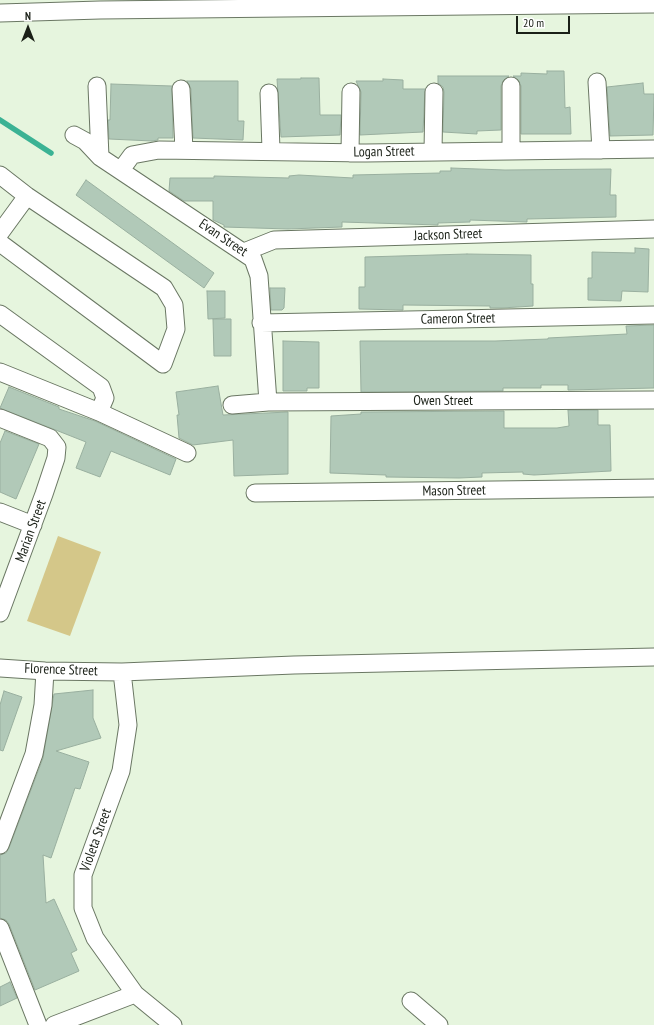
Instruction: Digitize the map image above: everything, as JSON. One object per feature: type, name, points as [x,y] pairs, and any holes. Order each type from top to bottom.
[{"type":"street","points":[[0,13],[100,10],[654,4]]},
{"type":"street","points":[[597,82],[601,150]]},
{"type":"street","points":[[97,86],[100,158]]},
{"type":"street","points":[[511,86],[511,150]]},
{"type":"street","points":[[181,89],[184,150]]},
{"type":"street","points":[[350,153],[351,92]]},
{"type":"street","points":[[433,152],[434,92]]},
{"type":"street","points":[[269,93],[271,150]]},
{"type":"street","name":"Evan Street","points":[[74,134],[84,141],[100,158],[121,170],[253,258],[259,276],[268,402]]},
{"type":"street","name":"Logan Street","points":[[121,170],[132,155],[159,150],[271,150],[350,153],[654,149]]},
{"type":"street","points":[[0,175],[27,196],[164,288],[174,305],[176,329],[163,364],[0,243]]},
{"type":"street","points":[[0,233],[27,196]]},
{"type":"street","name":"Jackson Street","points":[[244,252],[274,240],[654,229]]},
{"type":"street","points":[[0,314],[101,387],[104,398],[99,412]]},
{"type":"street","name":"Cameron Street","points":[[262,323],[654,315]]},
{"type":"street","points":[[0,372],[99,412],[187,453]]},
{"type":"street","name":"Owen Street","points":[[232,405],[268,402],[654,400]]},
{"type":"street","name":"Marian Street","points":[[0,418],[50,438],[57,447],[56,458],[0,614]]},
{"type":"street","name":"Mason Street","points":[[254,493],[654,488]]},
{"type":"street","points":[[0,512],[33,525]]},
{"type":"street","name":"Florence Street","points":[[0,668],[122,672],[286,665],[654,657]]},
{"type":"street","points":[[0,845],[34,754],[43,705],[45,670]]},
{"type":"street","name":"Violeta Street","points":[[122,672],[128,725],[121,771],[83,875],[83,908],[95,938],[135,994],[173,1025]]},
{"type":"street","points":[[0,928],[38,1025]]},
{"type":"street","points":[[54,1025],[135,994]]},
{"type":"street","points":[[411,1001],[439,1025]]},
{"type":"shaded area","points":[[58,536],[101,552],[70,636],[27,621]]},
{"type":"building","points":[[547,71],[564,71],[565,108],[570,107],[571,134],[521,134],[521,86],[519,81],[513,76],[521,76],[521,73],[547,74]]},
{"type":"building","points":[[438,76],[509,76],[503,81],[501,86],[501,130],[477,131],[477,134],[443,132],[444,92],[443,87],[438,83]]},
{"type":"building","points":[[319,78],[320,115],[341,115],[340,135],[281,137],[277,79]]},
{"type":"building","points":[[383,79],[403,80],[403,89],[425,89],[423,132],[360,135],[361,92],[356,81],[383,81]]},
{"type":"building","points":[[187,81],[238,81],[238,121],[244,121],[243,140],[193,138],[191,89]]},
{"type":"building","points":[[643,83],[644,94],[654,94],[653,135],[610,136],[607,87]]},
{"type":"building","points":[[111,84],[172,86],[173,138],[158,138],[158,140],[152,141],[109,139],[108,120],[110,120]]},
{"type":"building","points":[[451,168],[505,170],[611,169],[610,195],[616,195],[616,217],[527,219],[527,222],[470,220],[470,222],[438,223],[438,225],[342,222],[342,227],[288,229],[224,227],[224,225],[213,220],[213,201],[184,201],[169,191],[170,178],[214,178],[214,176],[289,178],[289,176],[299,175],[353,178],[353,175],[440,173],[440,171],[451,171]]},
{"type":"building","points":[[86,180],[214,273],[204,288],[76,195]]},
{"type":"building","points":[[635,248],[649,249],[648,292],[622,291],[621,301],[588,300],[588,278],[592,278],[592,252],[635,253]]},
{"type":"building","points":[[467,254],[531,255],[533,306],[490,308],[490,306],[403,305],[403,310],[359,309],[359,287],[365,287],[365,257]]},
{"type":"building","points":[[270,288],[285,288],[284,308],[282,310],[271,310]]},
{"type":"building","points":[[207,291],[225,291],[225,318],[208,319]]},
{"type":"building","points":[[213,319],[231,319],[231,356],[214,356]]},
{"type":"building","points":[[654,325],[654,388],[568,390],[568,385],[541,385],[541,388],[503,388],[503,391],[361,392],[360,341],[495,341],[548,339],[627,334],[626,326]]},
{"type":"building","points":[[283,341],[319,342],[319,388],[307,388],[307,391],[283,391]]},
{"type":"building","points":[[218,386],[223,415],[288,412],[288,474],[234,476],[233,440],[193,445],[179,438],[177,415],[179,415],[176,392]]},
{"type":"building","points":[[9,387],[59,407],[59,409],[95,421],[176,459],[170,475],[111,451],[100,477],[76,468],[86,442],[0,408]]},
{"type":"building","points":[[568,410],[598,410],[598,425],[610,425],[611,471],[534,475],[523,474],[523,472],[482,473],[482,477],[459,478],[386,477],[386,475],[330,473],[331,416],[361,414],[361,412],[504,411],[504,428],[557,428],[569,426]]},
{"type":"building","points":[[5,431],[39,444],[16,499],[0,492],[0,443]]},
{"type":"building","points":[[93,690],[93,718],[101,738],[56,751],[89,762],[80,789],[75,788],[51,858],[43,855],[46,903],[54,899],[77,950],[71,953],[79,971],[35,990],[9,924],[6,920],[0,918],[0,855],[6,853],[9,848],[43,758],[54,694]]},
{"type":"building","points":[[4,691],[22,697],[3,751],[0,750],[0,705]]},
{"type":"building","points":[[10,982],[17,998],[0,1006],[0,987]]},
{"type":"waterway","points":[[0,120],[51,153]]}]
